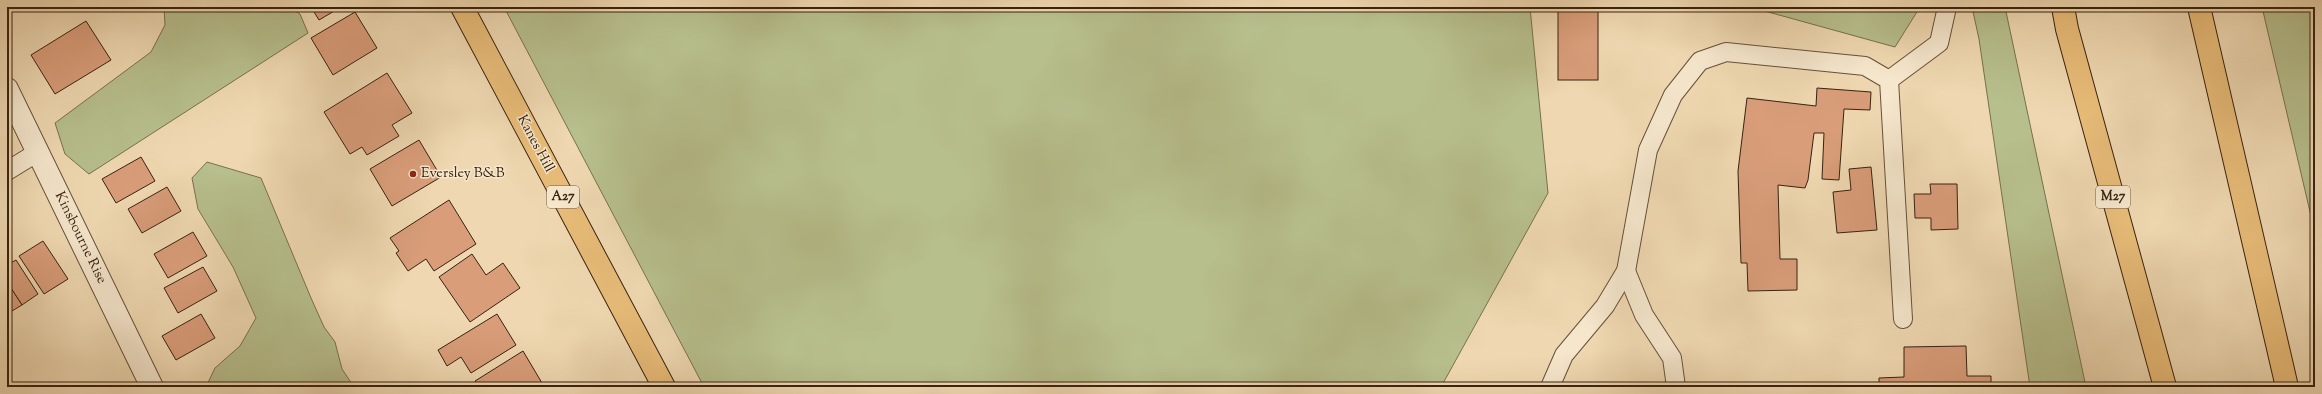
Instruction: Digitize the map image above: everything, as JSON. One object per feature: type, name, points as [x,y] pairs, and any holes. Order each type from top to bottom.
[{"type":"main road","name":"Kanes Hill","points":[[462,7],[664,387]]},
{"type":"main road","name":"M27","points":[[2063,7],[2165,387]]},
{"type":"main road","points":[[2199,7],[2287,387]]},
{"type":"street","name":"Kinsbourne Rise","points":[[7,89],[152,387]]},
{"type":"lane","points":[[1889,80],[1939,42],[1947,7]]},
{"type":"lane","points":[[1550,387],[1564,355],[1605,306],[1626,271],[1648,150],[1673,95],[1700,61],[1726,52],[1865,66],[1889,80]]},
{"type":"lane","points":[[1889,80],[1903,319]]},
{"type":"lane","points":[[7,171],[38,152]]},
{"type":"lane","points":[[1626,271],[1644,315],[1672,358],[1676,387]]},
{"type":"green space","points":[[164,7],[288,7],[300,14],[308,33],[89,174],[65,154],[55,123],[151,52],[165,25]]},
{"type":"green space","points":[[504,7],[1530,7],[1548,193],[1441,387],[704,387]]},
{"type":"green space","points":[[1750,7],[1920,7],[1895,47]]},
{"type":"green space","points":[[1972,7],[2005,7],[2086,387],[2030,387],[1979,39]]},
{"type":"green space","points":[[2262,7],[2315,7],[2315,233]]},
{"type":"green space","points":[[207,162],[261,178],[324,327],[335,342],[342,369],[354,387],[206,387],[215,368],[240,346],[256,318],[233,267],[198,209],[192,178]]},
{"type":"building","points":[[311,7],[341,7],[319,20]]},
{"type":"building","points":[[1558,9],[1598,9],[1598,80],[1558,80]]},
{"type":"building","points":[[355,12],[377,48],[333,75],[311,38]]},
{"type":"building","points":[[86,21],[111,60],[55,94],[31,55]]},
{"type":"building","points":[[387,73],[412,113],[392,125],[399,136],[367,155],[362,147],[350,154],[324,112]]},
{"type":"building","points":[[1817,88],[1871,92],[1870,110],[1844,109],[1839,180],[1822,179],[1824,133],[1814,133],[1808,180],[1805,188],[1778,185],[1780,259],[1797,259],[1797,290],[1748,291],[1747,263],[1741,263],[1738,171],[1747,98],[1816,106]]},
{"type":"building","points":[[419,140],[441,177],[392,206],[370,169]]},
{"type":"building","points":[[141,157],[155,181],[116,203],[102,179]]},
{"type":"building","points":[[1871,167],[1877,230],[1837,233],[1833,192],[1851,190],[1849,169]]},
{"type":"building","points":[[1930,184],[1957,184],[1958,229],[1931,230],[1931,218],[1915,218],[1914,194],[1931,194]]},
{"type":"building","points":[[167,187],[181,211],[142,233],[128,209]]},
{"type":"building","points":[[449,200],[476,244],[434,271],[426,259],[408,271],[396,253],[399,251],[390,238]]},
{"type":"building","points":[[193,232],[207,256],[168,278],[154,254]]},
{"type":"building","points":[[43,241],[68,279],[44,294],[19,256]]},
{"type":"building","points":[[472,254],[486,275],[503,263],[520,288],[470,322],[439,277]]},
{"type":"building","points":[[16,260],[38,294],[22,305],[7,282],[7,265]]},
{"type":"building","points":[[203,267],[217,291],[178,313],[164,288]]},
{"type":"building","points":[[7,282],[22,305],[7,314]]},
{"type":"building","points":[[201,314],[215,338],[176,360],[162,336]]},
{"type":"building","points":[[497,314],[516,345],[471,373],[461,357],[447,366],[438,350]]},
{"type":"building","points":[[1966,346],[1967,376],[1991,376],[1991,387],[1879,387],[1879,378],[1904,377],[1904,347]]},
{"type":"building","points":[[523,351],[542,383],[535,387],[479,387],[475,381]]},
{"type":"place","name":"Eversley B&B","points":[[413,174]]}]
